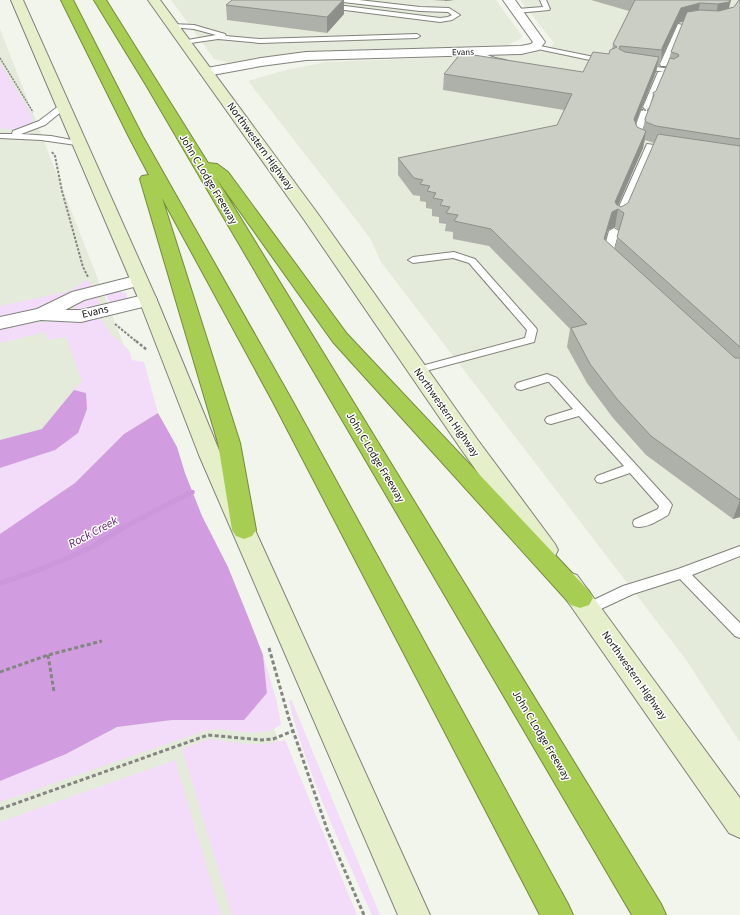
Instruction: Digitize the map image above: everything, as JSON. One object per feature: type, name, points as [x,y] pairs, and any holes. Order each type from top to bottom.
[{"type":"highway","points":[[67,0],[136,137],[286,408],[557,915]]},
{"type":"highway","name":"John C Lodge Freeway","points":[[100,0],[154,85],[193,153],[650,915]]},
{"type":"highway","points":[[136,137],[229,443],[244,530]]},
{"type":"highway","points":[[193,153],[223,175],[340,338],[584,604]]},
{"type":"main road","points":[[17,0],[148,300],[210,455],[414,915]]},
{"type":"main road","name":"Northwestern Highway","points":[[154,0],[178,34],[219,81],[418,370],[740,823]]},
{"type":"street","points":[[509,0],[539,42],[535,47]]},
{"type":"street","name":"Evans","points":[[219,81],[293,58],[521,50],[535,47]]},
{"type":"street","name":"Evans","points":[[250,77],[333,56]]},
{"type":"street","name":"Evans","points":[[0,324],[41,314],[78,296],[138,280]]},
{"type":"street","name":"Evans","points":[[41,314],[81,316],[148,300]]},
{"type":"lane","points":[[319,4],[440,20],[450,19],[457,15],[449,10],[420,9],[343,0]]},
{"type":"lane","points":[[517,11],[547,9],[543,0]]},
{"type":"lane","points":[[664,64],[680,25]]},
{"type":"lane","points":[[178,34],[194,26],[230,38]]},
{"type":"lane","points":[[178,34],[210,38],[260,41],[418,36]]},
{"type":"lane","points":[[535,47],[610,62]]},
{"type":"lane","points":[[474,52],[494,60],[508,62]]},
{"type":"lane","points":[[636,66],[670,71]]},
{"type":"lane","points":[[660,74],[649,110],[636,136],[638,141],[650,146],[680,150]]},
{"type":"lane","points":[[4,136],[37,125],[63,107]]},
{"type":"lane","points":[[4,136],[38,136],[61,139],[80,144]]},
{"type":"lane","points":[[618,220],[650,146]]},
{"type":"lane","points":[[614,231],[607,256],[618,267]]},
{"type":"lane","points":[[413,260],[454,255],[472,261],[532,330],[530,340],[418,370]]},
{"type":"lane","points":[[521,386],[547,378],[553,380],[666,505],[664,512],[639,523]]},
{"type":"lane","points":[[551,420],[580,411]]},
{"type":"lane","points":[[601,479],[632,468]]},
{"type":"lane","points":[[584,604],[682,573],[740,551]]},
{"type":"lane","points":[[682,573],[740,632]]},
{"type":"path","points":[[0,58],[32,108],[37,125]]},
{"type":"path","points":[[634,108],[649,110]]},
{"type":"path","points":[[50,150],[55,156],[62,191],[83,267],[88,277]]},
{"type":"path","points":[[0,672],[48,654],[102,641]]},
{"type":"path","points":[[48,654],[54,692]]},
{"type":"path","points":[[271,654],[293,731],[328,832],[364,915]]},
{"type":"path","points":[[0,809],[208,735],[262,740],[273,739],[293,731]]},
{"type":"shaded area","points":[[171,0],[496,0],[522,36],[520,39],[508,45],[325,52],[235,64],[214,59]]},
{"type":"shaded area","points":[[520,0],[740,0],[740,742],[684,657],[381,262],[371,240],[361,226],[248,81],[286,70],[327,62],[530,54],[550,48],[554,43]]},
{"type":"shaded area","points":[[0,29],[347,915],[0,915]]},
{"type":"shaded area","points":[[0,63],[30,112],[34,123],[14,130],[0,128]]},
{"type":"shaded area","points":[[86,280],[91,283],[92,287],[38,308],[0,317],[0,306],[70,291]]},
{"type":"shaded area","points":[[118,291],[126,293],[127,298],[121,301],[109,303],[105,293]]},
{"type":"shaded area","points":[[95,296],[100,305],[77,310],[74,305],[74,303]]},
{"type":"shaded area","points":[[98,315],[111,334],[129,350],[132,360],[144,362],[158,413],[124,434],[75,483],[0,534],[0,468],[55,450],[78,433],[86,393],[74,390],[82,381],[66,337],[48,340],[45,332],[0,343],[0,328]]},
{"type":"shaded area","points":[[74,390],[86,393],[87,409],[78,433],[55,450],[0,468],[0,440],[42,429]]},
{"type":"shaded area","points":[[158,413],[177,447],[185,473],[202,516],[228,567],[249,619],[263,655],[267,693],[244,720],[172,720],[117,727],[66,754],[0,781],[0,534],[75,483],[124,434]]},
{"type":"shaded area","points":[[263,655],[276,698],[281,724],[275,728],[260,732],[243,732],[220,729],[204,731],[0,802],[0,781],[66,754],[117,727],[172,720],[267,693]]},
{"type":"shaded area","points":[[291,699],[380,915],[372,915],[315,784],[289,702]]},
{"type":"shaded area","points":[[209,739],[257,744],[266,744],[285,740],[357,915],[232,915],[182,749]]},
{"type":"shaded area","points":[[175,760],[221,915],[0,915],[0,822]]},
{"type":"building","points":[[232,0],[343,0],[327,17],[226,5]]},
{"type":"building","points":[[635,0],[730,0],[729,2],[718,4],[700,3],[681,8],[662,50],[620,46],[619,49],[625,52],[659,57],[634,119],[637,127],[646,131],[615,202],[621,207],[628,203],[658,134],[740,146],[740,347],[617,237],[624,213],[618,209],[612,212],[604,239],[735,358],[740,358],[740,500],[651,436],[617,399],[590,364],[571,328],[587,324],[491,229],[454,221],[458,215],[446,213],[450,207],[440,205],[443,200],[433,198],[436,193],[427,191],[430,186],[420,184],[423,180],[414,178],[398,158],[557,125],[572,94],[444,74],[461,53],[583,72],[593,52],[609,54],[610,50],[617,47],[613,44]]},
{"type":"building","points":[[739,0],[740,139],[656,126],[646,122],[645,119],[654,95],[653,93],[656,91],[670,58],[674,59],[679,56],[678,54],[671,52],[687,12],[700,10],[719,11],[734,7]]},
{"type":"waterway","name":"Rock Creek","points":[[0,583],[33,572],[92,547],[124,527],[192,492]]}]
